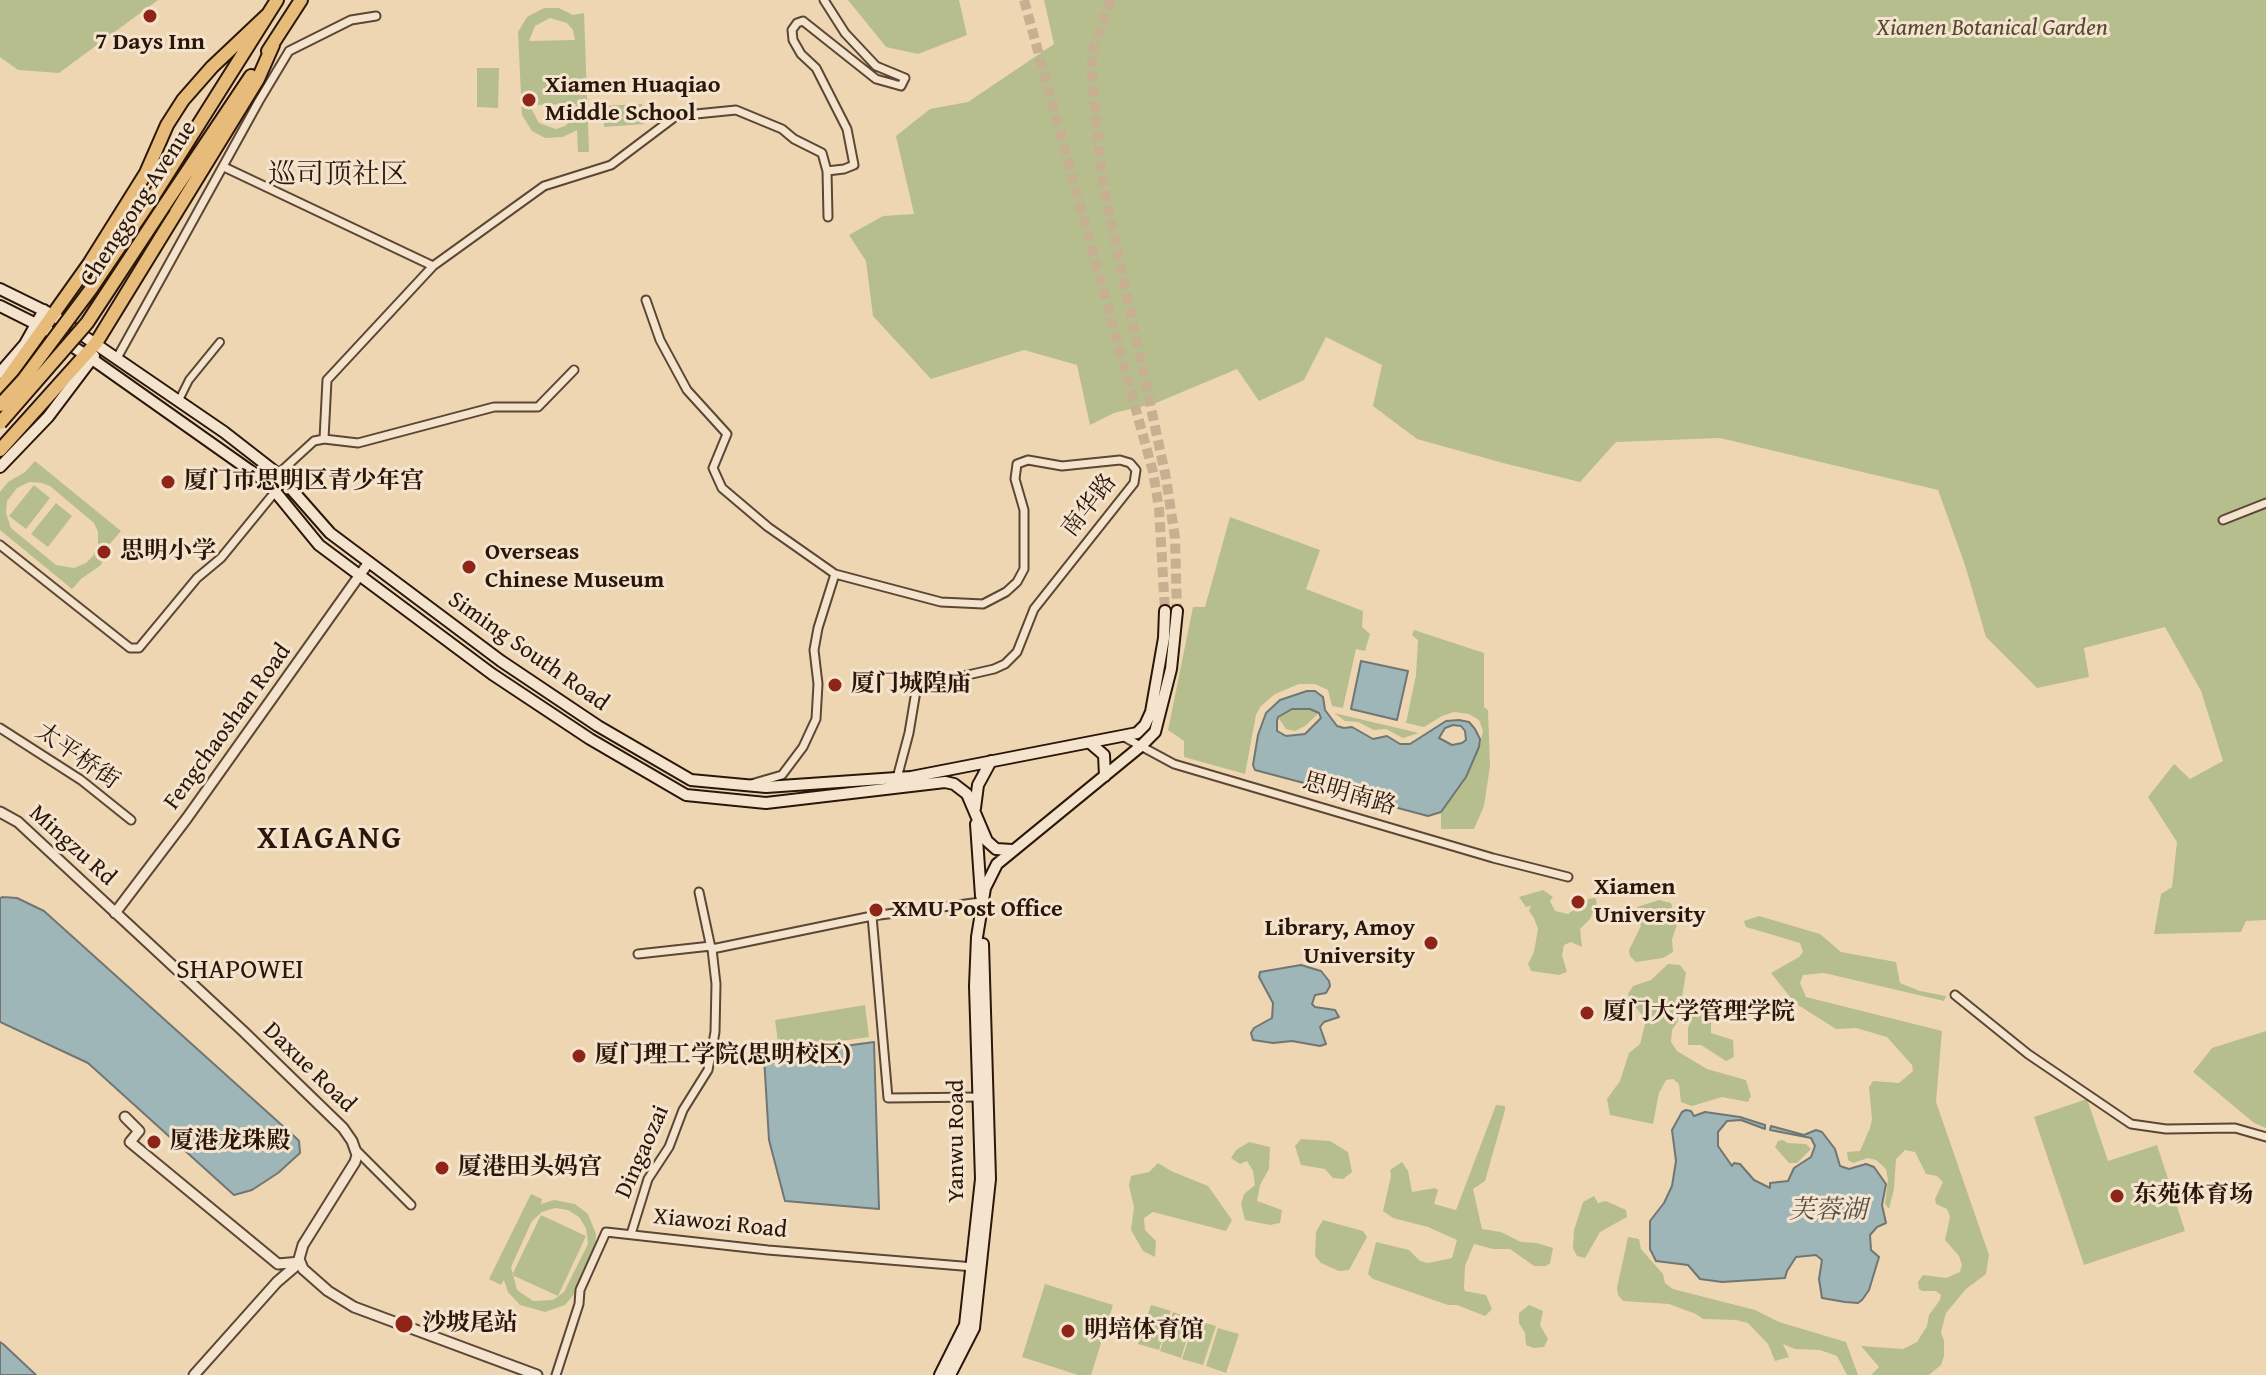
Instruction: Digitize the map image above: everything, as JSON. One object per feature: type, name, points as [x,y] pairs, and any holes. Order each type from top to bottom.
[{"type":"highway","name":"Chenggong Avenue","points":[[0,405],[23,380],[91,289],[277,0]]},
{"type":"highway","name":"Chenggong Avenue","points":[[0,423],[87,323],[301,0]]},
{"type":"highway","points":[[0,389],[14,373],[48,312],[89,264],[146,173],[167,125],[183,100],[212,67],[267,15]]},
{"type":"highway","points":[[0,450],[99,345],[250,92],[273,45]]},
{"type":"main road","name":"Siming South Road","points":[[0,289],[48,312],[179,400],[278,474],[330,533],[465,635],[598,726],[691,780],[766,787],[897,778],[1124,737]]},
{"type":"main road","name":"Siming South Road","points":[[0,306],[40,326],[89,357],[269,484],[319,545],[492,674],[590,739],[686,795],[766,803],[945,782],[963,790],[971,801],[987,841],[996,849],[1012,850]]},
{"type":"main road","points":[[0,373],[40,326]]},
{"type":"main road","points":[[0,467],[48,417],[89,357]]},
{"type":"main road","points":[[1124,737],[1137,733],[1151,712],[1161,659],[1165,611]]},
{"type":"main road","points":[[981,902],[997,864],[1155,732],[1171,669],[1177,611]]},
{"type":"main road","points":[[1090,743],[1104,755],[1105,776]]},
{"type":"main road","name":"Yanwu Road","points":[[940,1375],[965,1325],[990,1179],[983,1097],[981,902],[975,817],[978,785],[991,761]]},
{"type":"main road","name":"Yanwu Road","points":[[950,1375],[974,1328],[976,1267]]},
{"type":"street","points":[[824,0],[845,33],[876,66],[905,78],[901,86],[876,79],[812,26],[803,21],[797,23],[792,30],[793,40],[801,54],[816,68],[847,129],[853,154],[854,165],[827,171]]},
{"type":"street","points":[[117,358],[289,51],[351,20],[376,16]]},
{"type":"street","points":[[324,439],[327,380],[433,266],[544,186],[611,165],[676,116],[736,110],[782,129],[794,139],[822,153],[827,171],[828,217]]},
{"type":"street","points":[[224,167],[433,266]]},
{"type":"street","points":[[646,300],[660,340],[687,390],[727,434],[713,468],[722,488],[768,527],[835,574],[814,650],[818,684],[816,719],[803,747],[782,775],[747,785]]},
{"type":"street","points":[[179,400],[189,380],[220,342]]},
{"type":"street","points":[[278,474],[314,441],[324,439],[358,443],[494,407],[538,407],[574,370]]},
{"type":"street","name":"南华路","points":[[835,574],[941,602],[983,604],[1006,592],[1017,582],[1024,569],[1024,510],[1015,479],[1017,464],[1028,460],[1080,466],[1120,460],[1130,463],[1136,470],[1134,483],[1115,509],[1034,609],[1017,652],[1005,664],[994,669],[924,685],[916,691],[897,778]]},
{"type":"street","points":[[0,545],[130,648],[139,648],[197,578],[221,558],[275,492]]},
{"type":"street","points":[[2223,520],[2266,503]]},
{"type":"street","name":"Fengchaoshan Road","points":[[115,913],[187,818],[369,562]]},
{"type":"street","name":"太平桥街","points":[[0,728],[81,780],[131,820]]},
{"type":"street","name":"思明南路","points":[[1124,737],[1174,764],[1493,858],[1568,877]]},
{"type":"street","name":"Mingzu Rd","points":[[0,812],[18,822],[115,913]]},
{"type":"street","name":"Dingaozai","points":[[631,1234],[648,1179],[669,1147],[683,1110],[708,1070],[715,1032],[716,984],[699,892]]},
{"type":"street","points":[[638,954],[711,948],[872,916],[981,902]]},
{"type":"street","name":"Daxue Road","points":[[115,913],[343,1128],[356,1150],[353,1168],[303,1245],[300,1262]]},
{"type":"street","points":[[872,916],[888,1098],[983,1097]]},
{"type":"street","points":[[1955,995],[2028,1054],[2131,1124],[2166,1129],[2235,1128],[2266,1137]]},
{"type":"street","points":[[125,1117],[139,1131],[130,1142],[278,1264],[300,1262]]},
{"type":"street","points":[[356,1150],[411,1205]]},
{"type":"street","name":"Xiawozi Road","points":[[556,1375],[579,1304],[580,1290],[606,1232],[768,1250],[976,1267]]},
{"type":"street","points":[[194,1375],[277,1282],[300,1262]]},
{"type":"street","points":[[300,1262],[303,1269],[328,1291],[354,1307],[537,1375]]},
{"type":"green space","points":[[0,0],[158,0],[59,73],[18,70],[0,57]]},
{"type":"green space","points":[[848,0],[959,0],[967,35],[918,54],[886,47]]},
{"type":"green space","name":"Xiamen Botanical Garden","points":[[1044,0],[2266,0],[2266,920],[2246,921],[2241,932],[2154,934],[2161,894],[2172,887],[2177,842],[2148,797],[2174,764],[2190,779],[2223,761],[2201,691],[2165,627],[2084,648],[2089,677],[2037,688],[1986,637],[1938,490],[1720,438],[1616,442],[1580,482],[1503,463],[1417,439],[1373,406],[1382,365],[1326,337],[1304,380],[1259,401],[1237,369],[1156,403],[1114,413],[1090,425],[1077,365],[1024,350],[931,379],[873,316],[866,261],[849,235],[883,216],[914,214],[896,136],[930,109],[968,102],[1054,44]]},
{"type":"green space","points":[[544,8],[559,8],[573,15],[584,13],[589,152],[578,152],[577,130],[563,137],[545,138],[532,131],[522,115],[518,32],[527,17]],"holes":[[[550,18],[567,23],[573,30],[575,40],[529,41],[535,26]],[[576,104],[573,119],[556,129],[539,123],[531,108],[532,105]]]},
{"type":"green space","points":[[477,68],[499,68],[498,108],[477,107]]},
{"type":"green space","points":[[642,104],[644,124],[604,127],[603,106]]},
{"type":"green space","points":[[35,461],[121,531],[108,546],[101,565],[72,589],[0,530],[0,492],[8,482],[25,472]],"holes":[[[29,482],[50,486],[94,523],[98,545],[86,563],[74,568],[56,565],[11,528],[6,513],[7,501],[17,488]]]},
{"type":"green space","points":[[34,485],[50,498],[26,529],[9,516]]},
{"type":"green space","points":[[56,503],[72,516],[48,547],[31,534]]},
{"type":"green space","points":[[1230,517],[1320,550],[1306,589],[1363,611],[1362,627],[1370,634],[1365,651],[1356,649],[1343,708],[1332,706],[1328,690],[1315,684],[1299,684],[1275,694],[1261,706],[1256,715],[1245,774],[1184,757],[1184,741],[1168,730],[1193,607],[1205,607]]},
{"type":"green space","points":[[1414,630],[1484,653],[1484,707],[1488,710],[1490,766],[1484,806],[1474,829],[1441,829],[1441,812],[1466,777],[1483,731],[1479,720],[1469,714],[1454,712],[1424,727],[1406,723],[1416,675],[1418,640],[1412,635]]},
{"type":"green space","points":[[1292,709],[1310,709],[1319,713],[1295,731],[1286,729],[1278,717]]},
{"type":"green space","points":[[1334,713],[1419,733],[1403,738],[1386,729],[1374,730],[1358,722],[1345,721]]},
{"type":"green space","points":[[1543,890],[1553,897],[1550,901],[1555,911],[1568,914],[1589,899],[1595,898],[1597,902],[1590,919],[1580,929],[1582,947],[1571,942],[1564,945],[1562,955],[1567,972],[1559,975],[1531,971],[1528,964],[1534,952],[1538,929],[1529,911],[1531,906],[1526,907],[1519,897]]},
{"type":"green space","points":[[1659,900],[1671,903],[1677,925],[1672,939],[1673,952],[1663,958],[1636,962],[1629,950],[1641,926],[1636,916],[1637,907]]},
{"type":"green space","points":[[1759,916],[1820,934],[1841,952],[1896,962],[1900,983],[1946,996],[1944,1001],[1824,973],[1803,975],[1800,983],[1806,997],[1942,1031],[1936,1102],[1989,1255],[1986,1274],[1966,1289],[1946,1313],[1941,1332],[1944,1356],[1941,1365],[1929,1375],[1871,1375],[1879,1367],[1861,1346],[1903,1349],[1917,1342],[1941,1295],[1936,1291],[1922,1291],[1918,1282],[1923,1275],[1946,1278],[1960,1272],[1962,1265],[1959,1256],[1945,1240],[1950,1217],[1947,1209],[1936,1204],[1935,1199],[1943,1182],[1937,1176],[1926,1174],[1915,1152],[1905,1150],[1896,1159],[1889,1209],[1885,1204],[1886,1169],[1876,1160],[1868,1158],[1853,1163],[1848,1160],[1847,1152],[1860,1151],[1870,1128],[1869,1087],[1873,1081],[1899,1083],[1913,1071],[1912,1065],[1887,1037],[1856,1028],[1836,1029],[1795,1003],[1771,973],[1799,957],[1803,952],[1800,943],[1746,927],[1744,921]]},
{"type":"green space","points":[[1668,964],[1680,965],[1686,973],[1671,1042],[1677,1051],[1707,1069],[1746,1080],[1751,1096],[1748,1102],[1722,1097],[1692,1106],[1681,1102],[1679,1084],[1673,1079],[1666,1080],[1659,1093],[1653,1124],[1610,1115],[1607,1099],[1620,1081],[1629,1053],[1640,1044],[1646,1020],[1628,994],[1633,986],[1651,980]]},
{"type":"green space","points":[[865,1005],[869,1037],[779,1050],[775,1020]]},
{"type":"green space","points":[[1694,1011],[1711,1017],[1711,1033],[1733,1040],[1734,1057],[1726,1061],[1701,1045],[1688,1045],[1688,1028]]},
{"type":"green space","points":[[2266,1031],[2266,1128],[2254,1123],[2193,1072],[2212,1048]]},
{"type":"green space","name":"东苑体育场","points":[[2087,1099],[2108,1161],[2157,1145],[2185,1231],[2084,1265],[2034,1117]]},
{"type":"green space","points":[[1496,1105],[1505,1106],[1505,1110],[1485,1181],[1473,1189],[1482,1229],[1501,1232],[1521,1242],[1553,1248],[1550,1263],[1534,1266],[1510,1249],[1474,1244],[1465,1266],[1464,1288],[1465,1291],[1486,1295],[1492,1309],[1485,1316],[1373,1279],[1368,1274],[1376,1242],[1409,1250],[1420,1261],[1428,1263],[1452,1258],[1457,1240],[1428,1227],[1393,1218],[1383,1211],[1390,1170],[1402,1162],[1408,1171],[1412,1192],[1435,1188],[1438,1190],[1434,1204],[1456,1210]]},
{"type":"green space","points":[[1301,1139],[1330,1141],[1348,1152],[1352,1172],[1343,1179],[1333,1178],[1325,1169],[1301,1165],[1295,1146]]},
{"type":"green space","points":[[1778,1141],[1806,1144],[1811,1149],[1797,1163],[1789,1163],[1775,1147]]},
{"type":"green space","points":[[1249,1142],[1270,1147],[1269,1169],[1260,1185],[1257,1201],[1282,1210],[1280,1223],[1270,1225],[1245,1220],[1241,1204],[1244,1194],[1255,1185],[1253,1171],[1247,1161],[1240,1164],[1231,1158],[1236,1150]]},
{"type":"green space","points":[[1158,1163],[1208,1186],[1232,1220],[1226,1231],[1153,1212],[1144,1218],[1145,1230],[1156,1241],[1155,1257],[1143,1251],[1131,1230],[1134,1207],[1129,1186],[1131,1176],[1149,1172]]},
{"type":"green space","points":[[531,1194],[542,1199],[541,1204],[554,1200],[575,1204],[588,1214],[596,1234],[595,1251],[576,1292],[565,1305],[545,1312],[520,1305],[508,1292],[504,1280],[501,1285],[489,1279]],"holes":[[[555,1208],[568,1210],[579,1217],[586,1228],[588,1244],[564,1292],[553,1300],[533,1301],[517,1290],[511,1267],[532,1221],[542,1212]]]},
{"type":"green space","points":[[1594,1196],[1598,1203],[1606,1201],[1626,1210],[1627,1217],[1600,1232],[1585,1258],[1577,1256],[1573,1248],[1574,1230],[1583,1202]]},
{"type":"green space","points":[[541,1215],[586,1236],[558,1296],[512,1275]]},
{"type":"green space","points":[[1323,1220],[1363,1231],[1367,1237],[1349,1270],[1339,1271],[1321,1263],[1315,1256],[1316,1232]]},
{"type":"green space","points":[[1628,1237],[1639,1239],[1641,1249],[1663,1274],[1665,1283],[1673,1289],[1755,1310],[1779,1322],[1846,1342],[1858,1375],[1847,1375],[1837,1356],[1820,1350],[1795,1349],[1783,1344],[1789,1357],[1775,1361],[1768,1344],[1748,1323],[1703,1319],[1669,1304],[1623,1301],[1617,1288]]},
{"type":"green space","name":"明培体育馆","points":[[1045,1284],[1113,1305],[1091,1375],[1078,1375],[1022,1357]]},
{"type":"green space","points":[[1151,1305],[1171,1311],[1159,1350],[1138,1344]]},
{"type":"green space","points":[[1529,1305],[1543,1311],[1540,1325],[1548,1339],[1544,1347],[1526,1345],[1519,1313]]},
{"type":"green space","points":[[1173,1312],[1193,1319],[1181,1358],[1160,1351]]},
{"type":"green space","points":[[1195,1320],[1216,1326],[1203,1365],[1182,1359]]},
{"type":"green space","points":[[1218,1328],[1239,1334],[1226,1373],[1206,1366]]},
{"type":"water","points":[[1361,661],[1408,671],[1397,720],[1351,709]]},
{"type":"water","points":[[1315,691],[1323,697],[1325,710],[1337,726],[1352,727],[1373,739],[1387,736],[1400,744],[1410,744],[1446,721],[1469,722],[1480,739],[1479,747],[1466,777],[1441,812],[1428,816],[1255,770],[1253,765],[1258,735],[1266,713],[1280,700]],"holes":[[[1292,709],[1310,709],[1319,713],[1321,718],[1305,734],[1286,736],[1277,731],[1277,721],[1278,717]],[[1461,726],[1465,731],[1466,740],[1462,743],[1452,745],[1439,738],[1445,728]]]},
{"type":"water","points":[[0,898],[17,898],[44,911],[295,1137],[299,1141],[300,1153],[278,1173],[252,1190],[234,1195],[88,1063],[0,1022]]},
{"type":"water","points":[[1301,965],[1321,971],[1329,981],[1326,993],[1315,995],[1312,1004],[1335,1010],[1339,1017],[1324,1022],[1320,1027],[1326,1044],[1253,1040],[1251,1033],[1254,1028],[1272,1018],[1273,1003],[1259,977],[1260,972]]},
{"type":"water","points":[[874,1042],[879,1209],[785,1201],[769,1140],[764,1057]]},
{"type":"water","name":"芙蓉湖","points":[[1686,1110],[1694,1116],[1705,1112],[1740,1117],[1765,1125],[1765,1129],[1741,1120],[1727,1121],[1718,1132],[1718,1146],[1732,1166],[1734,1163],[1740,1164],[1754,1180],[1770,1188],[1770,1183],[1788,1181],[1794,1168],[1811,1157],[1815,1146],[1811,1138],[1770,1130],[1771,1126],[1804,1135],[1816,1130],[1822,1132],[1835,1149],[1840,1166],[1849,1169],[1866,1164],[1874,1167],[1886,1184],[1882,1205],[1886,1223],[1870,1235],[1871,1250],[1879,1257],[1869,1290],[1862,1300],[1858,1303],[1822,1298],[1819,1279],[1822,1260],[1816,1255],[1796,1257],[1785,1278],[1722,1282],[1700,1279],[1688,1265],[1656,1261],[1650,1249],[1650,1221],[1672,1186],[1676,1161],[1672,1130]]},
{"type":"water","points":[[0,1342],[3,1344],[36,1375],[0,1375]]},
{"type":"tunnel","points":[[1024,0],[1153,472],[1159,508],[1165,611]]},
{"type":"tunnel","points":[[1111,0],[1092,52],[1102,179],[1166,478],[1175,538],[1177,611]]},
{"type":"place","name":"7 Days Inn","points":[[150,16]]},
{"type":"place","name":"Xiamen Huaqiao Middle School","points":[[529,100]]},
{"type":"place","name":"厦门市思明区青少年宫","points":[[168,482]]},
{"type":"place","name":"思明小学","points":[[104,552]]},
{"type":"place","name":"Overseas Chinese Museum","points":[[469,567]]},
{"type":"place","name":"厦门城隍庙","points":[[835,685]]},
{"type":"place","name":"Xiamen University","points":[[1578,902]]},
{"type":"place","name":"XMU Post Office","points":[[876,910]]},
{"type":"place","name":"Library, Amoy University","points":[[1431,943]]},
{"type":"place","name":"厦门大学管理学院","points":[[1587,1013]]},
{"type":"place","name":"厦门理工学院(思明校区)","points":[[579,1056]]},
{"type":"place","name":"厦港龙珠殿","points":[[154,1142]]},
{"type":"place","name":"厦港田头妈宫","points":[[442,1168]]},
{"type":"place","name":"东苑体育场","points":[[2117,1196]]},
{"type":"place","name":"沙坡尾站","points":[[404,1324]]},
{"type":"place","name":"明培体育馆","points":[[1068,1331]]},
{"type":"district","name":"巡司顶社区","points":[[338,176]]},
{"type":"district","name":"XIAGANG","points":[[330,840]]},
{"type":"district","name":"SHAPOWEI","points":[[240,971]]}]
